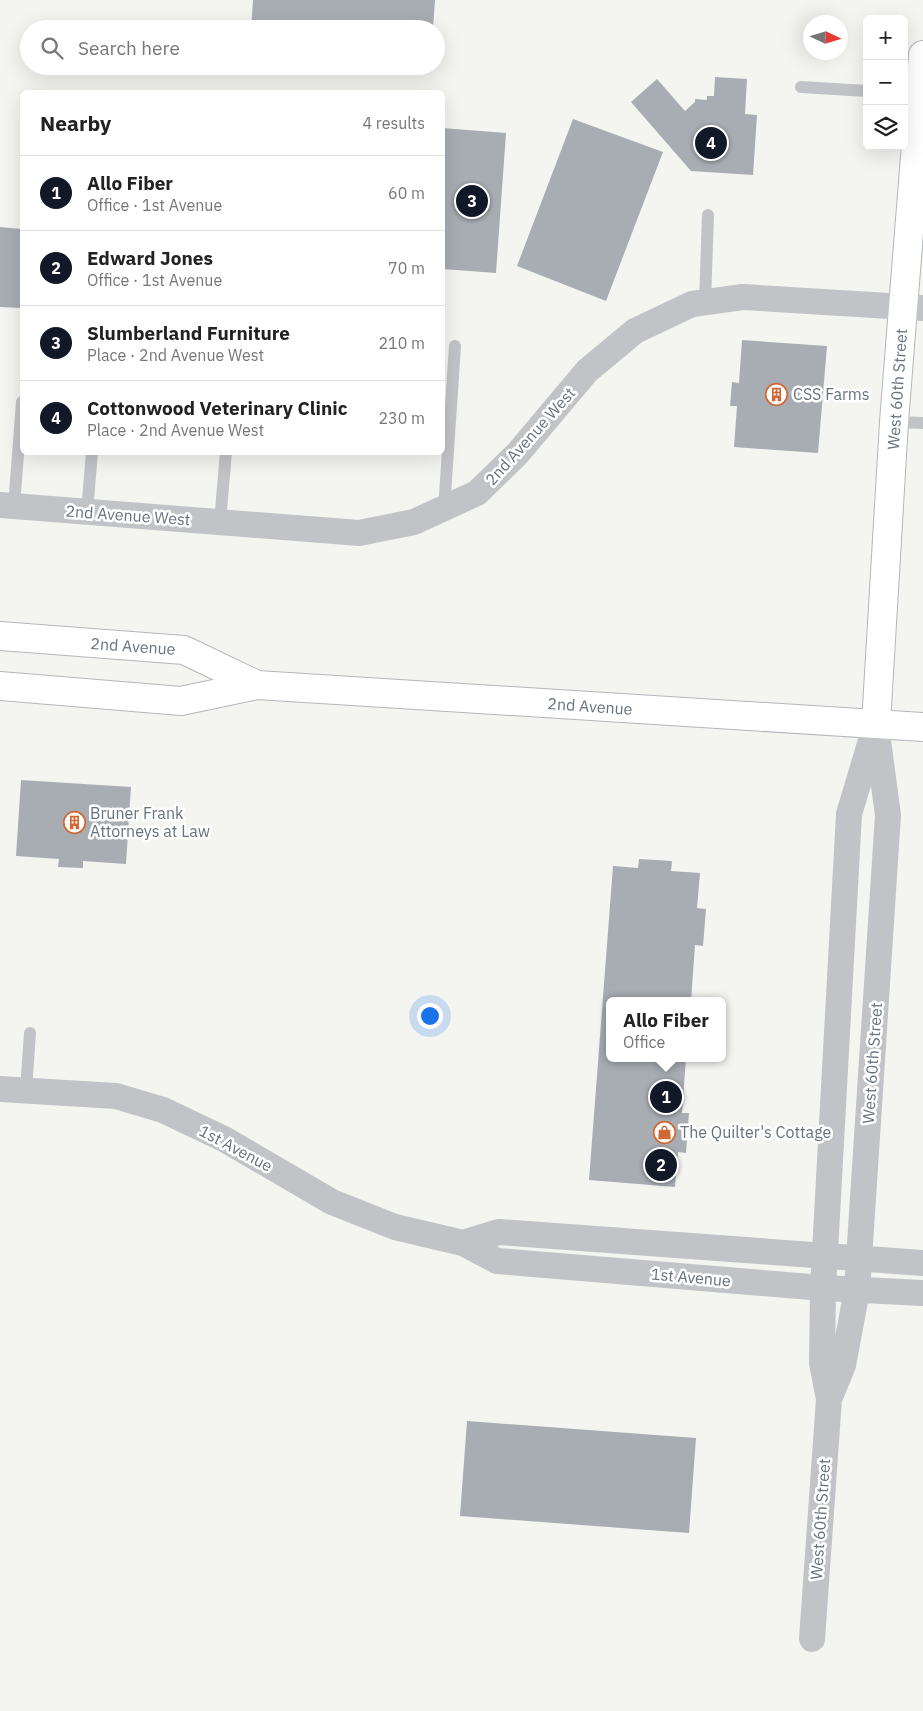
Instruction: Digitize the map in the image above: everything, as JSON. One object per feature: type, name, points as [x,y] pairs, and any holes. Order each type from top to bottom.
[{"type":"main road","name":"West 60th Street","points":[[876,724],[894,422],[913,308],[912,94],[923,55]]},
{"type":"main road","name":"2nd Avenue","points":[[0,636],[184,650],[257,685]]},
{"type":"main road","name":"2nd Avenue","points":[[0,686],[182,701],[257,685],[923,728]]},
{"type":"street","name":"2nd Avenue West","points":[[7,506],[359,533],[414,522],[444,510],[477,493],[518,453],[588,372],[635,332],[692,304],[743,297],[913,308]]},
{"type":"street","name":"West 60th Street","points":[[812,1639],[829,1399],[822,1363],[823,1288],[849,814],[876,724]]},
{"type":"street","name":"West 60th Street","points":[[829,1399],[843,1365],[857,1290],[888,815],[876,724]]},
{"type":"street","name":"1st Avenue","points":[[0,1089],[116,1096],[163,1110],[224,1139],[332,1202],[395,1227],[463,1243],[497,1261],[823,1288],[923,1293]]},
{"type":"street","name":"1st Avenue","points":[[463,1243],[498,1232],[923,1263]]},
{"type":"lane","points":[[801,87],[863,91]]},
{"type":"lane","points":[[705,302],[708,215]]},
{"type":"lane","points":[[444,510],[455,346]]},
{"type":"lane","points":[[7,506],[20,416]]},
{"type":"lane","points":[[894,422],[923,423]]},
{"type":"lane","points":[[87,512],[92,455]]},
{"type":"lane","points":[[220,522],[226,455]]},
{"type":"lane","points":[[26,1090],[30,1033]]},
{"type":"building","points":[[253,0],[435,0],[434,20],[252,20]]},
{"type":"building","points":[[715,77],[747,79],[745,114],[757,115],[753,175],[691,171],[631,102],[657,79],[685,111],[695,102],[695,99],[707,100],[707,96],[714,96]]},
{"type":"building","points":[[573,119],[663,152],[606,301],[517,266]]},
{"type":"building","points":[[445,128],[506,133],[496,273],[445,269]]},
{"type":"building","points":[[0,227],[20,229],[20,308],[0,307]]},
{"type":"building","name":"CSS Farms","points":[[742,340],[827,346],[818,453],[734,447],[737,406],[730,406],[732,382],[739,383]]},
{"type":"building","name":"Bruner Frank Attorneys at Law","points":[[21,780],[131,787],[126,864],[83,861],[83,868],[58,867],[59,859],[16,856]]},
{"type":"building","points":[[639,859],[672,861],[671,871],[700,873],[697,908],[706,909],[703,946],[695,945],[691,997],[606,997],[606,1062],[686,1062],[682,1113],[689,1113],[686,1153],[678,1152],[675,1187],[589,1180],[613,866],[638,868]]},
{"type":"building","points":[[467,1421],[696,1438],[689,1533],[460,1516]]},
{"type":"place","name":"Cottonwood Veterinary Clinic","points":[[711,143]]},
{"type":"place","name":"Slumberland Furniture","points":[[472,201]]},
{"type":"place","name":"CSS Farms","points":[[777,394]]},
{"type":"place","name":"Bruner Frank Attorneys at Law","points":[[74,822]]},
{"type":"place","name":"Allo Fiber","points":[[666,1097]]},
{"type":"place","name":"The Quilter's Cottage","points":[[664,1132]]},
{"type":"place","name":"Edward Jones","points":[[661,1165]]}]
